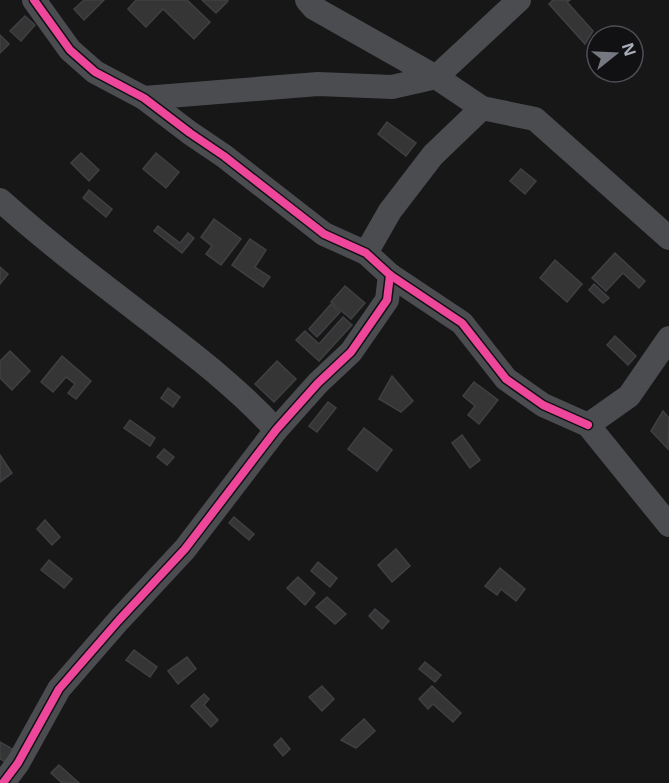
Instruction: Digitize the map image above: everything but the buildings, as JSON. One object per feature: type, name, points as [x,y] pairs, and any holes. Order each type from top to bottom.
[{"type":"street","points":[[34,0],[70,50],[95,72],[144,98],[224,156],[324,234],[366,253],[390,275],[462,323],[506,379],[543,405],[588,425],[669,525]]},
{"type":"street","points":[[307,0],[314,8],[436,77],[482,108],[535,119],[669,238]]},
{"type":"street","points":[[144,98],[318,84],[392,87],[436,77],[519,0]]},
{"type":"street","points":[[366,253],[390,211],[434,155],[482,108]]},
{"type":"street","points":[[0,200],[43,239],[250,401],[276,430]]},
{"type":"street","points":[[3,783],[18,763],[59,689],[185,549],[276,430],[318,383],[351,352],[387,300],[390,275]]},
{"type":"street","points":[[588,425],[629,396],[669,338]]},
{"type":"cycle path","points":[[34,0],[70,50],[95,72],[144,98],[224,156],[324,234],[366,253],[390,275],[462,323],[506,379],[543,405],[588,425]]},
{"type":"cycle path","points":[[3,783],[18,763],[59,689],[185,549],[276,430],[318,383],[351,352],[387,300],[390,275]]}]
